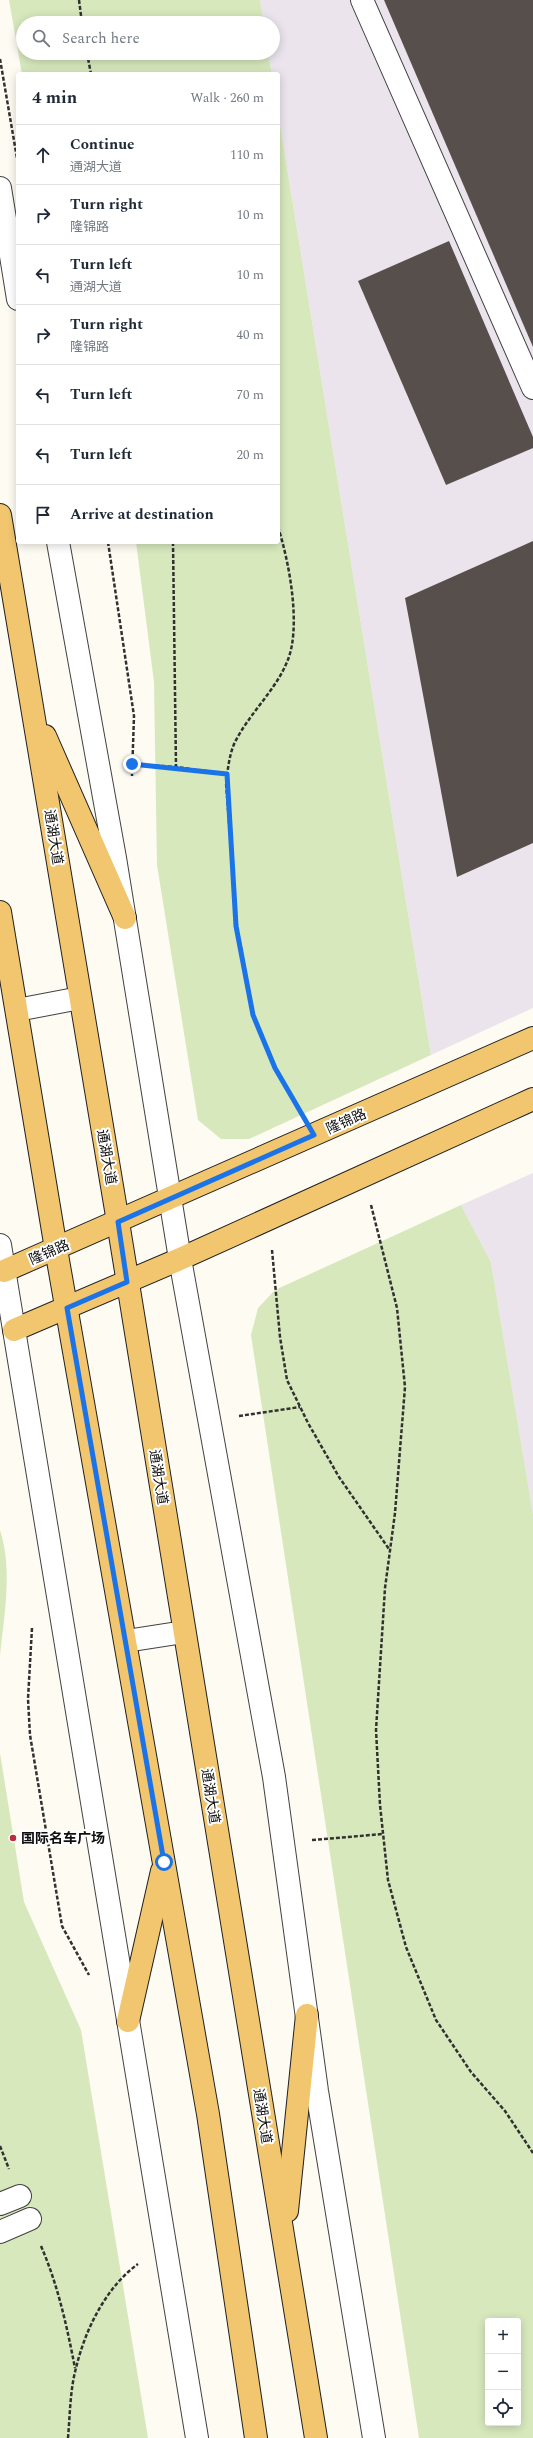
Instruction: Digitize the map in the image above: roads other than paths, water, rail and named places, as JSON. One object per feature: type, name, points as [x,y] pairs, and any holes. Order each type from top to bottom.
[{"type":"main road","name":"通湖大道","points":[[0,516],[118,1222],[316,2438]]},
{"type":"main road","points":[[32,706],[124,918]]},
{"type":"main road","points":[[0,912],[56,1249],[126,1641],[211,2133],[256,2438]]},
{"type":"main road","name":"隆锦路","points":[[4,1271],[533,1038]]},
{"type":"main road","points":[[14,1330],[180,1259],[533,1099]]},
{"type":"main road","points":[[128,2021],[164,1862]]},
{"type":"main road","points":[[284,2240],[307,2015]]},
{"type":"street","points":[[362,0],[533,388]]},
{"type":"street","points":[[0,188],[16,287]]},
{"type":"street","points":[[58,544],[124,918],[180,1259],[274,1777],[307,2015],[374,2438]]},
{"type":"street","points":[[17,1010],[80,998]]},
{"type":"street","points":[[0,1245],[197,2438]]},
{"type":"street","points":[[126,1641],[184,1632]]},
{"type":"street","points":[[0,2204],[20,2196]]},
{"type":"street","points":[[0,2232],[30,2219]]},
{"type":"place","name":"国际名车广场","points":[[13,1838]]}]
